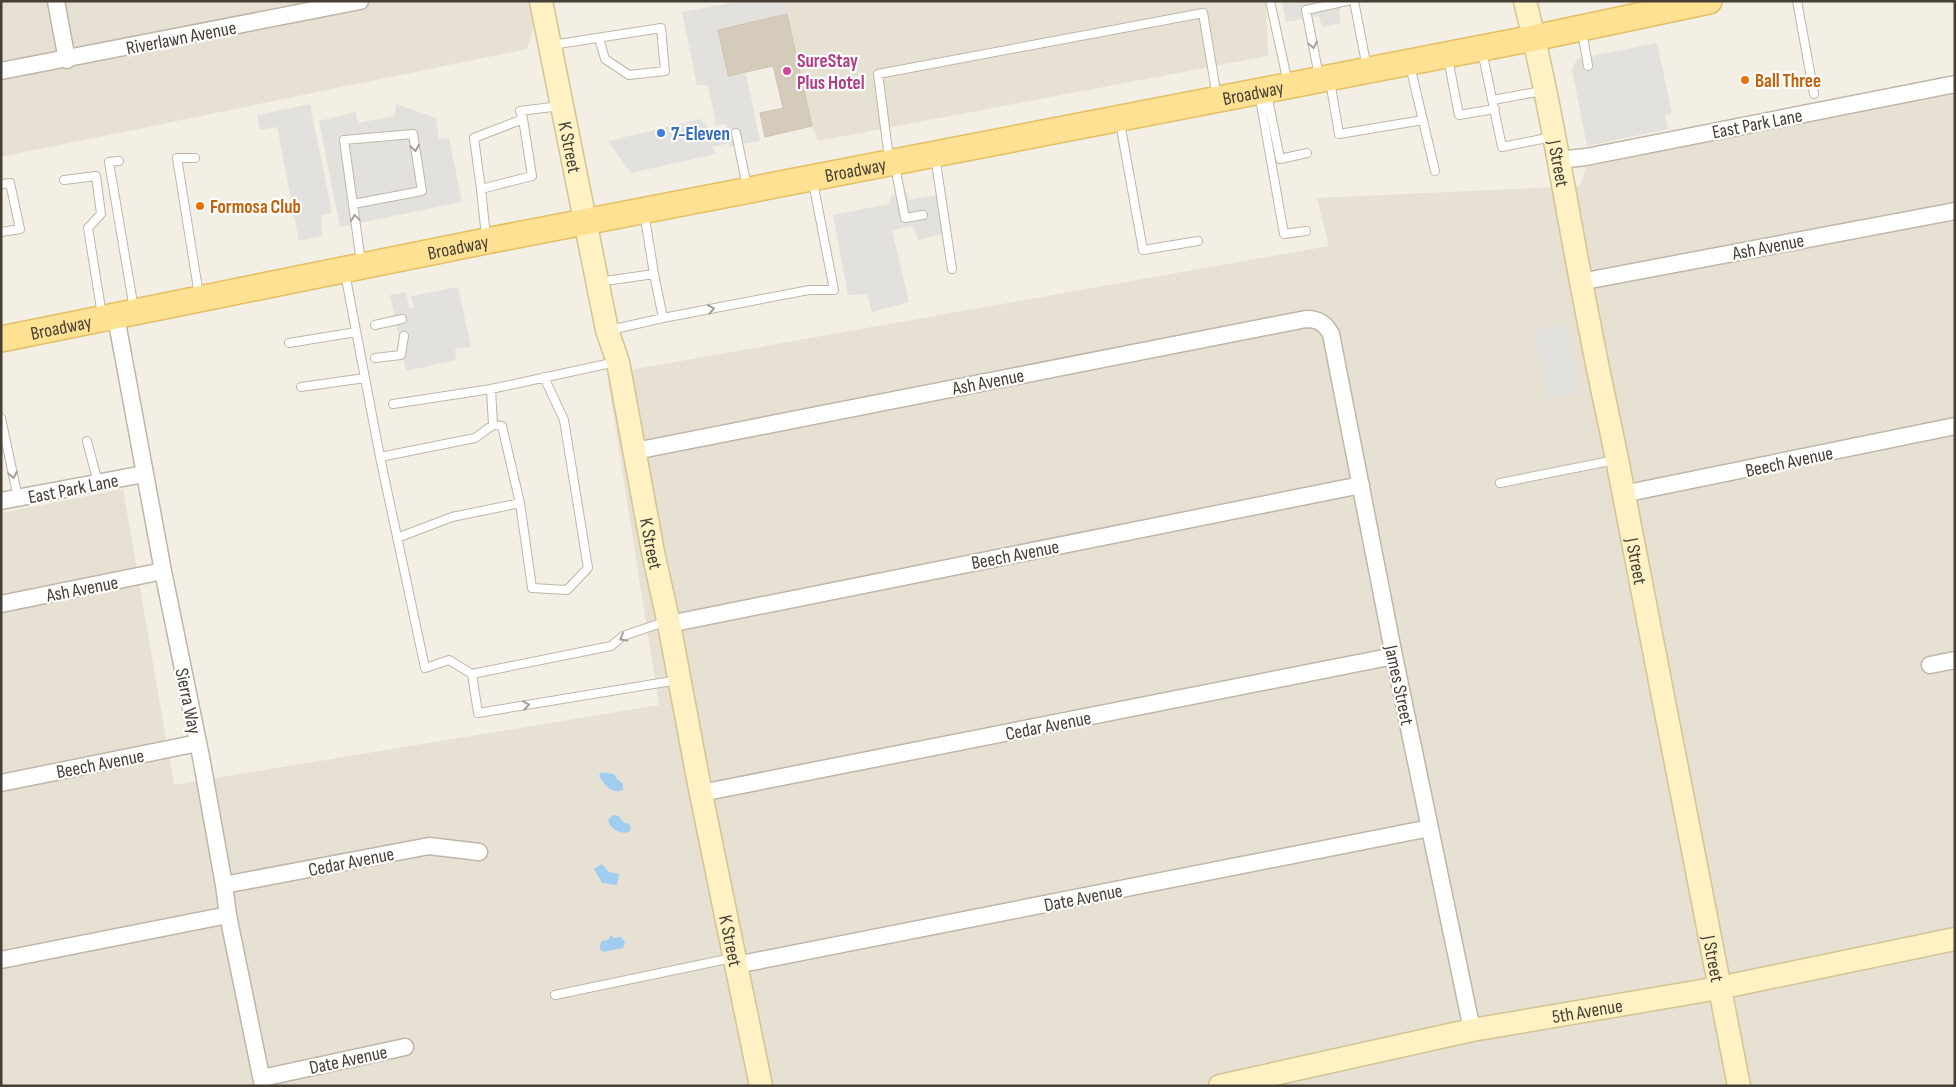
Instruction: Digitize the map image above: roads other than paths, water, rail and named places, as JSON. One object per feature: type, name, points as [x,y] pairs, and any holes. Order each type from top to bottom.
[{"type":"main road","name":"Broadway","points":[[1,339],[486,241],[1534,38],[1710,1]]},
{"type":"street","points":[[56,1],[67,60]]},
{"type":"street","name":"Riverlawn Avenue","points":[[1,72],[360,1]]},
{"type":"street","name":"K Street","points":[[541,1],[607,330],[618,362],[653,552],[669,622],[701,793],[760,1086]]},
{"type":"street","name":"J Street","points":[[1525,1],[1554,137],[1580,282],[1617,459],[1739,1086]]},
{"type":"street","name":"J Street","points":[[1533,1],[1534,38]]},
{"type":"street","name":"East Park Lane","points":[[1558,160],[1595,156],[1955,84]]},
{"type":"street","name":"Ash Avenue","points":[[1580,282],[1955,211]]},
{"type":"street","name":"Sierra Way","points":[[118,316],[144,474],[198,743],[228,915],[263,1082]]},
{"type":"street","name":"Ash Avenue","points":[[635,452],[1306,319],[1319,321],[1324,325],[1331,334],[1332,340]]},
{"type":"street","name":"James Street","points":[[1332,340],[1394,656],[1472,1030]]},
{"type":"street","name":"Beech Avenue","points":[[1623,494],[1955,426]]},
{"type":"street","name":"East Park Lane","points":[[6,499],[144,474]]},
{"type":"street","name":"Beech Avenue","points":[[669,622],[1361,485]]},
{"type":"street","name":"Ash Avenue","points":[[1,604],[163,571]]},
{"type":"street","name":"Cedar Avenue","points":[[701,793],[1394,656]]},
{"type":"street","points":[[1930,665],[1955,660]]},
{"type":"street","name":"Beech Avenue","points":[[1,782],[198,743]]},
{"type":"street","name":"Date Avenue","points":[[736,961],[1430,828]]},
{"type":"street","name":"Cedar Avenue","points":[[224,885],[429,846],[479,852]]},
{"type":"street","points":[[1,960],[228,915]]},
{"type":"street","name":"5th Avenue","points":[[1220,1086],[1261,1082],[1472,1030],[1719,988],[1955,939]]},
{"type":"street","name":"Date Avenue","points":[[263,1082],[405,1047]]},
{"type":"lane","points":[[1270,1],[1271,89],[1284,234],[1306,231]]},
{"type":"lane","points":[[1347,1],[1306,10],[1339,134],[1423,120]]},
{"type":"lane","points":[[1354,1],[1368,70]]},
{"type":"lane","points":[[1797,1],[1814,94]]},
{"type":"lane","points":[[923,215],[905,218],[892,162],[878,74],[1203,13],[1217,99]]},
{"type":"lane","points":[[550,46],[599,38],[661,28],[665,71],[629,75],[605,59],[599,38]]},
{"type":"lane","points":[[1582,28],[1588,66]]},
{"type":"lane","points":[[1482,48],[1502,147],[1554,137]]},
{"type":"lane","points":[[1447,55],[1459,115],[1494,109]]},
{"type":"lane","points":[[1409,62],[1435,171]]},
{"type":"lane","points":[[1271,89],[1280,159],[1307,153]]},
{"type":"lane","points":[[1493,100],[1544,90]]},
{"type":"lane","points":[[481,189],[532,176],[520,111],[562,106]]},
{"type":"lane","points":[[1120,118],[1143,250],[1198,242]]},
{"type":"lane","points":[[486,241],[474,138],[523,119]]},
{"type":"lane","points":[[736,133],[748,190]]},
{"type":"lane","points":[[352,204],[422,191],[413,134],[344,140],[352,204],[356,332],[380,457],[425,668],[449,660],[472,674],[611,646],[623,636],[669,622]]},
{"type":"lane","points":[[935,154],[952,269]]},
{"type":"lane","points":[[195,158],[178,158],[200,300]]},
{"type":"lane","points":[[118,316],[109,162],[119,161]]},
{"type":"lane","points":[[64,180],[96,176],[100,214],[88,228],[118,316]]},
{"type":"lane","points":[[607,330],[808,290],[834,290],[812,178]]},
{"type":"lane","points":[[1,184],[10,183],[20,229],[1,232]]},
{"type":"lane","points":[[644,210],[663,318]]},
{"type":"lane","points":[[598,282],[654,274]]},
{"type":"lane","points":[[376,325],[402,318]]},
{"type":"lane","points":[[289,343],[356,332]]},
{"type":"lane","points":[[375,358],[401,355],[404,336]]},
{"type":"lane","points":[[393,404],[491,389],[618,362]]},
{"type":"lane","points":[[380,457],[475,438],[493,425],[502,426],[520,503],[532,588],[567,590],[588,568],[564,420],[544,377]]},
{"type":"lane","points":[[302,387],[365,378]]},
{"type":"lane","points":[[491,389],[493,425]]},
{"type":"lane","points":[[1,418],[6,499]]},
{"type":"lane","points":[[87,441],[98,483]]},
{"type":"lane","points":[[1500,483],[1617,459]]},
{"type":"lane","points":[[397,538],[452,517],[520,503]]},
{"type":"lane","points":[[472,674],[478,713],[680,680]]},
{"type":"lane","points":[[555,995],[736,961]]},
{"type":"water","points":[[601,772],[614,774],[623,784],[623,790],[615,791],[608,788],[599,776]]},
{"type":"water","points":[[613,815],[619,816],[623,822],[629,824],[631,827],[629,832],[619,832],[613,829],[608,820]]},
{"type":"water","points":[[602,864],[609,872],[619,874],[617,885],[602,883],[594,869]]},
{"type":"water","points":[[611,935],[614,938],[621,937],[625,942],[623,948],[603,952],[600,949],[600,945],[602,941],[608,940]]},
{"type":"place","name":"SureStay Plus Hotel","points":[[787,71]]},
{"type":"place","name":"Ball Three","points":[[1745,80]]},
{"type":"place","name":"7-Eleven","points":[[661,133]]},
{"type":"place","name":"Formosa Club","points":[[200,206]]}]
